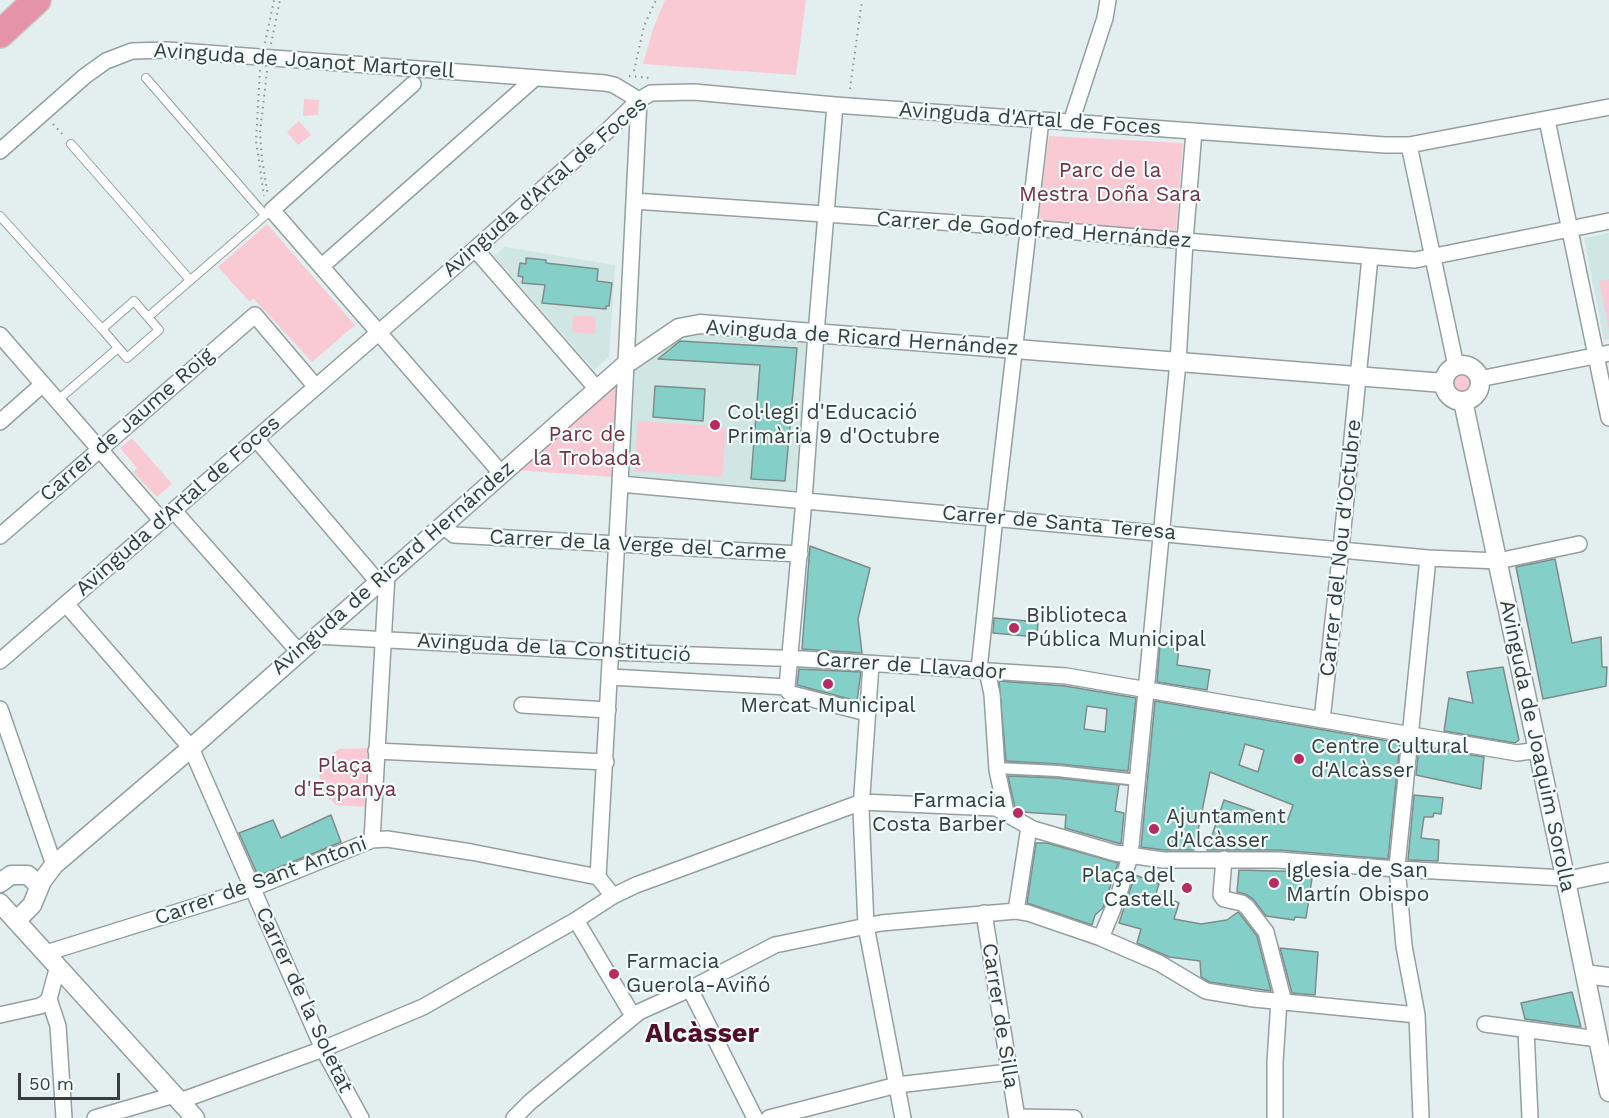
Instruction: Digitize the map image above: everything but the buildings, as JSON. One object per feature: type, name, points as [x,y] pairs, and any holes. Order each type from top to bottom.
[{"type":"highway","points":[[0,34],[38,0]]},
{"type":"street","points":[[1071,122],[1106,18],[1108,0]]},
{"type":"street","name":"Avinguda de Joanot Martorell","points":[[0,151],[85,76],[106,61],[132,51],[166,50],[614,85],[639,99]]},
{"type":"street","points":[[322,266],[535,78]]},
{"type":"street","points":[[413,84],[269,212],[322,266],[501,473]]},
{"type":"street","name":"Avinguda d'Artal de Foces","points":[[0,661],[475,249],[639,99],[651,93],[678,92],[840,99],[1041,120],[1385,146],[1409,145],[1609,107]]},
{"type":"street","points":[[613,896],[598,877],[606,762],[639,99]]},
{"type":"street","points":[[791,658],[825,214],[840,99]]},
{"type":"street","points":[[1006,812],[997,768],[992,694],[983,670],[995,517],[1041,120]]},
{"type":"street","points":[[1547,120],[1571,229],[1603,354],[1609,418]]},
{"type":"street","points":[[1101,938],[1119,894],[1130,856],[1178,362],[1194,131]]},
{"type":"street","points":[[1409,145],[1456,366]]},
{"type":"street","name":"Carrer de Godofred Hernández","points":[[634,201],[1029,228],[1415,260],[1609,221]]},
{"type":"street","points":[[475,249],[597,389]]},
{"type":"street","name":"Carrer del Nou d'Octubre","points":[[1322,720],[1370,256]]},
{"type":"street","name":"Carrer de Jaume Roig","points":[[0,536],[255,315],[316,387]]},
{"type":"street","name":"Avinguda de Ricard Hernández","points":[[0,883],[11,875],[37,875],[52,868],[626,364],[679,328],[700,324],[1444,383]]},
{"type":"street","points":[[627,333],[638,344],[648,348]]},
{"type":"street","points":[[0,335],[101,449],[298,651]]},
{"type":"street","points":[[1479,380],[1603,354]]},
{"type":"street","points":[[1456,366],[1470,368],[1479,380],[1478,391],[1469,399],[1463,400],[1450,396],[1444,383],[1447,372],[1456,366]]},
{"type":"street","points":[[0,422],[43,384]]},
{"type":"street","name":"Avinguda de Joaquim Sorolla","points":[[1463,400],[1566,879],[1609,1092]]},
{"type":"street","points":[[256,439],[383,578],[383,639],[372,840]]},
{"type":"street","name":"Carrer de Santa Teresa","points":[[620,484],[1428,558],[1498,561],[1579,544]]},
{"type":"street","name":"Carrer de la Verge del Carme","points":[[443,526],[454,535],[800,554]]},
{"type":"street","points":[[1421,1118],[1417,1015],[1404,946],[1397,869],[1428,558]]},
{"type":"street","name":"Carrer de la Soletat","points":[[66,604],[191,748],[322,1049],[361,1118]]},
{"type":"street","name":"Avinguda de la Constitució","points":[[316,636],[611,652],[791,658]]},
{"type":"street","name":"Carrer de Llavador","points":[[867,713],[792,694],[787,687],[791,658],[1066,676],[1516,753],[1538,750]]},
{"type":"street","points":[[871,664],[861,830],[866,926],[903,1118]]},
{"type":"street","name":"Avinguda de la Constitució","points":[[610,677],[787,687]]},
{"type":"street","points":[[522,705],[608,710]]},
{"type":"street","points":[[0,709],[52,868]]},
{"type":"street","points":[[376,751],[606,762]]},
{"type":"street","points":[[997,768],[1058,771],[1137,780]]},
{"type":"street","points":[[95,1118],[177,1098],[322,1049],[423,1007],[576,920],[613,896],[636,885],[862,802],[989,807],[1006,812],[1029,827],[1094,847],[1130,856],[1163,860],[1278,860],[1566,879],[1609,872]]},
{"type":"street","points":[[1016,911],[1029,827]]},
{"type":"street","name":"Carrer de Sant Antoni","points":[[52,960],[251,889],[372,840],[387,839],[471,852],[598,877]]},
{"type":"street","points":[[1224,859],[1221,895],[1224,899],[1245,906],[1266,932],[1282,1002],[1275,1062],[1275,1118]]},
{"type":"street","name":"Avinguda de Ricard Hernández","points":[[16,921],[32,905],[52,868]]},
{"type":"street","points":[[28,875],[37,884],[38,891]]},
{"type":"street","points":[[0,903],[195,1118]]},
{"type":"street","points":[[514,1118],[633,1016],[775,945],[866,926],[1016,911],[1101,938],[1159,963],[1206,991],[1282,1002],[1417,1015]]},
{"type":"street","name":"Carrer de Silla","points":[[984,913],[1017,1118]]},
{"type":"street","points":[[576,920],[633,1016]]},
{"type":"street","points":[[52,960],[49,999],[58,1026],[64,1118]]},
{"type":"street","points":[[1584,974],[1609,976]]},
{"type":"street","points":[[690,989],[755,1118]]},
{"type":"street","points":[[0,1015],[40,1006],[49,999]]},
{"type":"street","points":[[1485,1023],[1598,1039]]},
{"type":"street","points":[[1527,1030],[1530,1118]]},
{"type":"street","points":[[769,1118],[897,1085],[1009,1072]]},
{"type":"street","points":[[1017,1118],[1074,1118]]},
{"type":"lane","points":[[146,78],[269,212],[148,317]]},
{"type":"lane","points":[[71,144],[190,280]]},
{"type":"lane","points":[[0,216],[127,358],[159,330],[134,301],[102,329]]},
{"type":"lane","points":[[58,400],[118,348]]},
{"type":"path","points":[[269,212],[259,174],[256,141],[274,0]]},
{"type":"path","points":[[269,212],[260,133],[265,57],[279,0]]},
{"type":"path","points":[[634,71],[644,26],[656,0]]},
{"type":"path","points":[[850,89],[862,0]]},
{"type":"path","points":[[627,76],[660,79]]},
{"type":"path","points":[[840,99],[855,93]]},
{"type":"path","points":[[53,124],[71,144]]},
{"type":"shaded area","points":[[1609,233],[1609,339],[1604,340],[1584,238]]},
{"type":"shaded area","points":[[505,247],[615,265],[609,357],[594,370],[494,256]]},
{"type":"shaded area","name":"Col·legi d'Educació Primària 9 d'Octubre","points":[[695,332],[807,342],[795,493],[627,479],[634,371],[663,345],[681,335]]},
{"type":"green space","points":[[665,0],[806,0],[796,75],[643,64],[653,29]]},
{"type":"green space","points":[[304,99],[319,100],[318,115],[303,116]]},
{"type":"green space","points":[[299,121],[311,135],[298,145],[287,132]]},
{"type":"green space","name":"Parc de la Mestra Doña Sara","points":[[1049,136],[1183,143],[1176,232],[1038,221]]},
{"type":"green space","points":[[267,224],[355,325],[312,362],[254,299],[249,301],[218,267]]},
{"type":"green space","points":[[1609,279],[1609,330],[1599,281]]},
{"type":"green space","points":[[573,315],[596,317],[595,334],[572,332]]},
{"type":"green space","points":[[1462,371],[1471,374],[1474,383],[1471,392],[1462,395],[1453,392],[1450,383],[1453,374]]},
{"type":"green space","name":"Parc de la Trobada","points":[[619,383],[614,477],[515,470]]},
{"type":"green space","points":[[638,421],[726,427],[722,477],[634,471]]},
{"type":"green space","points":[[132,438],[172,484],[157,497],[133,472],[137,468],[120,448]]},
{"type":"green space","name":"Plaça d'Espanya","points":[[371,748],[368,807],[336,805],[322,792],[319,775],[325,759],[339,749]]},
{"type":"place","name":"Col·legi d'Educació Primària 9 d'Octubre","points":[[715,425]]},
{"type":"place","name":"Biblioteca Pública Municipal","points":[[1014,628]]},
{"type":"place","name":"Mercat Municipal","points":[[828,684]]},
{"type":"place","name":"Centre Cultural d'Alcàsser","points":[[1299,759]]},
{"type":"place","name":"Farmacia Costa Barber","points":[[1018,813]]},
{"type":"place","name":"Ajuntament d'Alcàsser","points":[[1154,829]]},
{"type":"place","name":"Iglesia de San Martín Obispo","points":[[1274,883]]},
{"type":"place","name":"Plaça del Castell","points":[[1187,888]]},
{"type":"place","name":"Farmacia Guerola-Aviñó","points":[[614,974]]},
{"type":"district","name":"Alcàsser","points":[[702,1034]]}]
